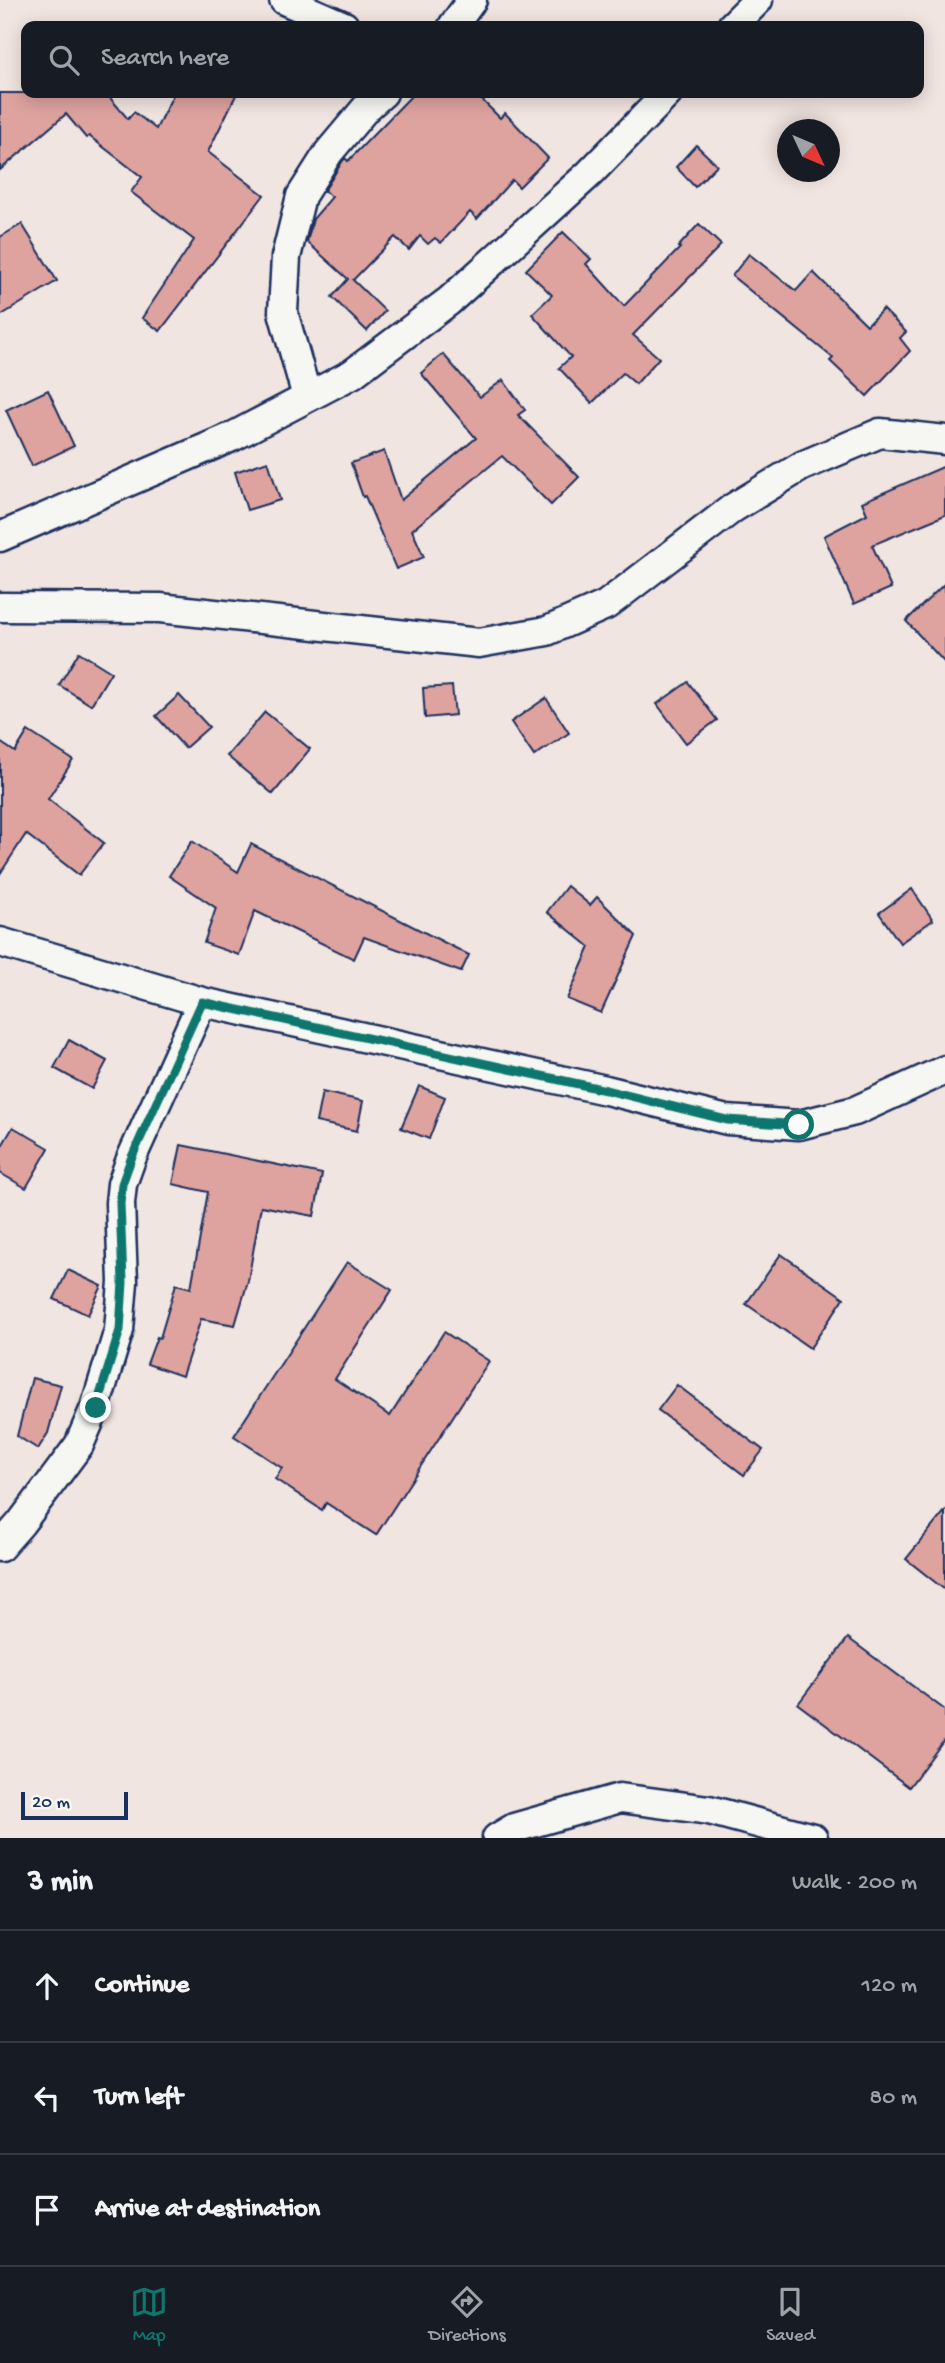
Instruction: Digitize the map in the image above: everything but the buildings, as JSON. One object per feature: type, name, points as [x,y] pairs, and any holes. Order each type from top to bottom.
[{"type":"street","points":[[284,0],[332,21]]},
{"type":"street","points":[[457,21],[472,0]]},
{"type":"street","points":[[737,21],[758,0]]},
{"type":"street","points":[[307,397],[283,312],[286,257],[301,196],[329,152],[377,98]]},
{"type":"street","points":[[0,537],[234,436],[352,374],[449,301],[589,174],[662,98]]},
{"type":"street","points":[[0,607],[160,608],[480,643],[547,631],[606,605],[733,508],[803,466],[880,433],[945,440]]},
{"type":"street","points":[[0,942],[202,1002],[606,1090],[727,1120],[799,1125],[855,1111],[945,1070]]},
{"type":"street","points":[[0,1547],[79,1445],[96,1408],[120,1330],[123,1282],[120,1203],[122,1184],[202,1002]]},
{"type":"street","points":[[497,1838],[514,1828],[620,1798],[709,1810],[813,1838]]},
{"type":"route","points":[[96,1408],[120,1330],[123,1282],[120,1203],[122,1184],[202,1002],[606,1090],[727,1120],[799,1125]]}]
